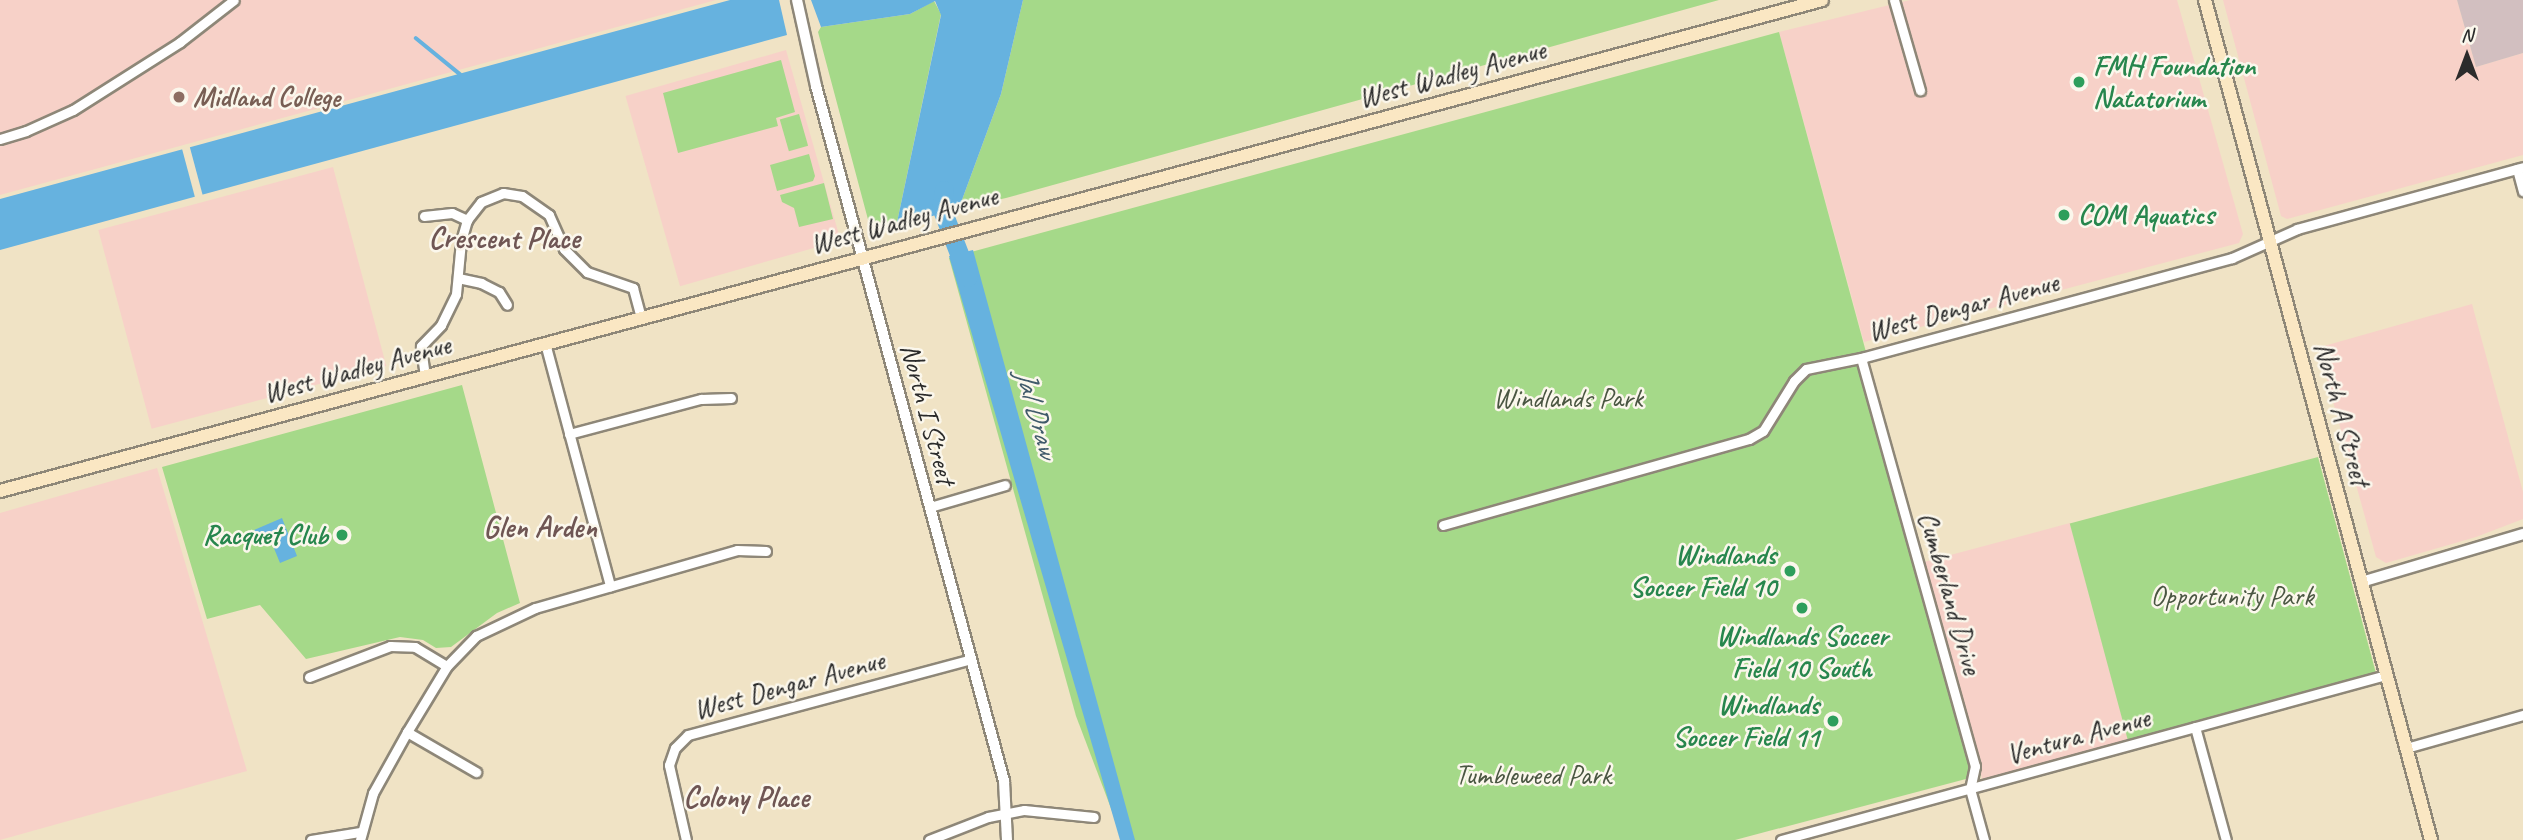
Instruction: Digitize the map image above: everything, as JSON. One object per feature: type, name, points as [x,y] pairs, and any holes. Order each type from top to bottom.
[{"type":"main road","name":"West Wadley Avenue","points":[[0,491],[1822,0]]},
{"type":"main road","name":"North A Street","points":[[2205,0],[2431,840]]},
{"type":"street","points":[[0,139],[26,131],[73,110],[180,42],[234,0]]},
{"type":"street","name":"North I Street","points":[[797,0],[816,86],[1003,781],[1007,840]]},
{"type":"street","points":[[1894,0],[1920,90]]},
{"type":"street","points":[[2520,168],[2523,191]]},
{"type":"street","name":"West Dengar Avenue","points":[[1443,525],[1749,439],[1763,431],[1794,381],[1806,369],[1861,358],[2232,258],[2297,229],[2520,168]]},
{"type":"street","points":[[425,376],[421,346],[441,325],[456,294],[461,241],[467,220],[481,202],[503,194],[522,196],[549,215],[564,249],[587,272],[633,288],[641,318]]},
{"type":"street","points":[[424,216],[452,213],[467,220]]},
{"type":"street","points":[[457,278],[481,283],[499,292],[506,305]]},
{"type":"street","points":[[545,344],[610,586]]},
{"type":"street","name":"Cumberland Drive","points":[[1861,358],[1975,766],[1970,789],[1984,840]]},
{"type":"street","points":[[569,434],[701,399],[731,398]]},
{"type":"street","points":[[930,507],[1004,485]]},
{"type":"street","points":[[2361,582],[2523,534]]},
{"type":"street","points":[[311,840],[360,836],[373,793],[447,666],[464,646],[492,626],[535,608],[737,550],[766,551]]},
{"type":"street","points":[[309,677],[390,646],[415,647],[447,666]]},
{"type":"street","name":"West Dengar Avenue","points":[[686,840],[669,765],[675,748],[688,735],[971,659]]},
{"type":"street","name":"Ventura Avenue","points":[[1781,840],[2386,675]]},
{"type":"street","points":[[2406,748],[2523,715]]},
{"type":"street","points":[[2195,727],[2226,840]]},
{"type":"street","points":[[407,732],[477,772]]},
{"type":"street","points":[[929,840],[1006,813],[1048,810],[1094,817]]},
{"type":"shaded area","name":"Midland College","points":[[0,0],[716,0],[0,195]]},
{"type":"shaded area","points":[[1910,0],[2177,0],[2243,234],[2239,243],[1864,342],[1779,32]]},
{"type":"shaded area","points":[[2223,0],[2457,0],[2476,67],[2523,53],[2523,155],[2287,219],[2281,216]]},
{"type":"shaded area","points":[[2457,0],[2523,0],[2523,53],[2476,67]]},
{"type":"shaded area","points":[[786,50],[841,240],[680,286],[625,96]]},
{"type":"shaded area","points":[[333,167],[386,366],[152,429],[98,230]]},
{"type":"shaded area","points":[[2472,304],[2523,492],[2523,519],[2476,537],[2386,563],[2376,557],[2320,354],[2324,346]]},
{"type":"shaded area","points":[[157,468],[247,771],[0,840],[0,513]]},
{"type":"shaded area","points":[[2070,523],[2128,741],[1983,780],[1924,562]]},
{"type":"green space","points":[[1023,0],[1719,0],[1006,198],[959,208],[1001,94]]},
{"type":"green space","points":[[934,1],[941,14],[896,227],[876,232],[870,227],[818,32],[821,27],[910,14]]},
{"type":"green space","name":"Windlands Park","points":[[1779,32],[1981,775],[1735,840],[1123,840],[1076,716],[949,258]]},
{"type":"green space","points":[[781,60],[795,112],[776,118],[778,126],[678,153],[663,93]]},
{"type":"green space","points":[[799,114],[808,146],[789,151],[780,120]]},
{"type":"green space","points":[[809,154],[815,176],[813,181],[777,191],[770,165]]},
{"type":"green space","points":[[824,183],[833,219],[799,227],[794,208],[782,202],[780,195]]},
{"type":"green space","name":"Racquet Club","points":[[462,385],[520,603],[497,613],[451,647],[436,648],[423,640],[400,637],[306,659],[260,605],[207,619],[162,467]]},
{"type":"green space","name":"Opportunity Park","points":[[2318,457],[2376,674],[2128,741],[2070,524]]},
{"type":"water","points":[[730,0],[779,0],[787,35],[0,250],[0,199]]},
{"type":"water","points":[[811,0],[1023,0],[1001,94],[959,208],[896,227],[941,15],[935,1],[910,14],[821,27]]},
{"type":"water","points":[[973,250],[1135,840],[1120,840],[949,256]]},
{"type":"water","points":[[282,518],[297,556],[280,563],[269,536],[258,540],[254,530]]},
{"type":"pier","points":[[189,144],[203,196],[195,198],[181,146]]},
{"type":"waterway","points":[[416,38],[460,74]]},
{"type":"waterway","name":"Jal Draw","points":[[944,190],[941,207],[968,277]]},
{"type":"place","name":"FMH Foundation Natatorium","points":[[2079,82]]},
{"type":"place","name":"Midland College","points":[[179,97]]},
{"type":"place","name":"COM Aquatics","points":[[2064,215]]},
{"type":"place","name":"Racquet Club","points":[[342,535]]},
{"type":"place","name":"Windlands Soccer Field 10","points":[[1790,571]]},
{"type":"place","name":"Windlands Soccer Field 10 South","points":[[1802,608]]},
{"type":"place","name":"Windlands Soccer Field 11","points":[[1833,721]]},
{"type":"district","name":"Crescent Place","points":[[504,238]]},
{"type":"district","name":"Glen Arden","points":[[540,527]]},
{"type":"district","name":"Colony Place","points":[[746,797]]},
{"type":"park label","name":"Tumbleweed Park","points":[[1533,775]]}]
